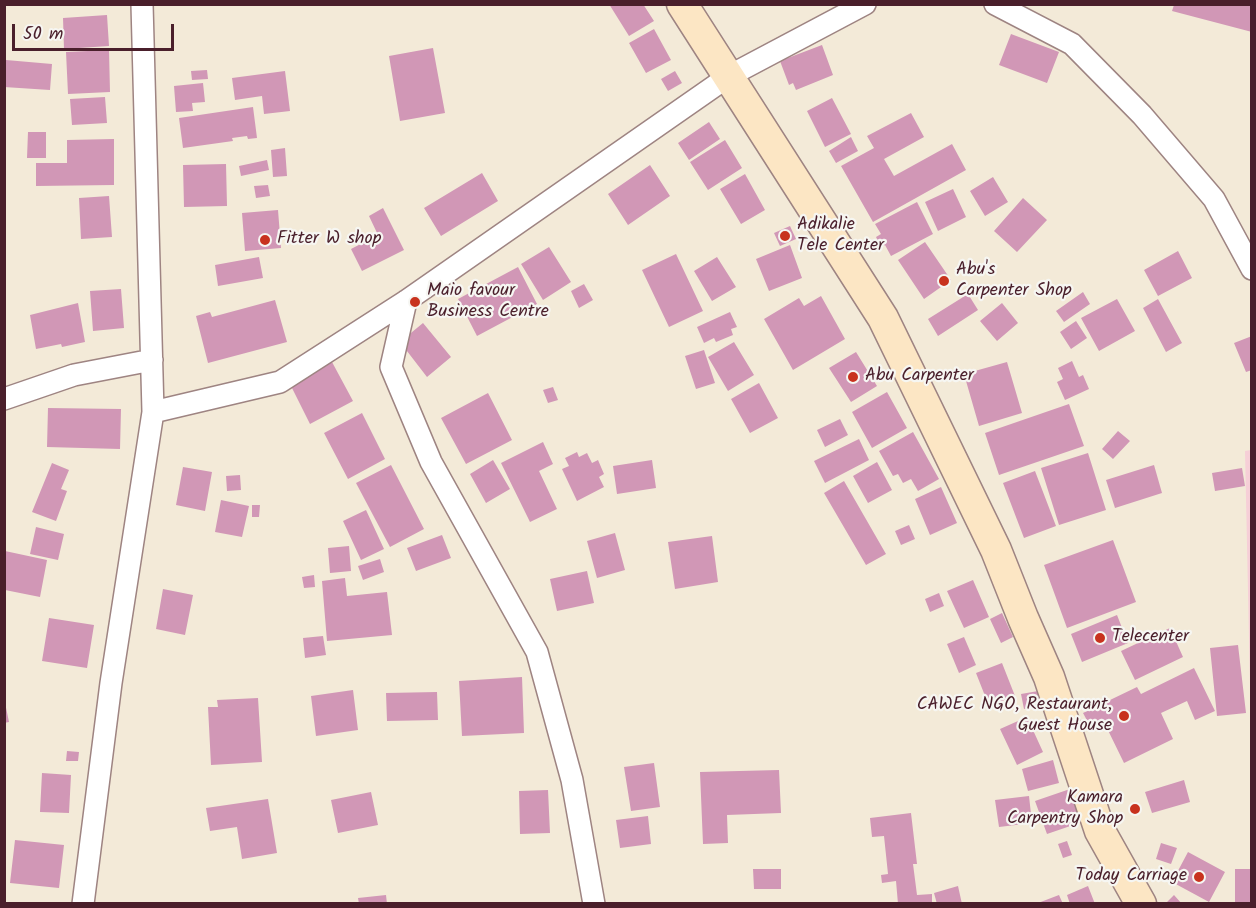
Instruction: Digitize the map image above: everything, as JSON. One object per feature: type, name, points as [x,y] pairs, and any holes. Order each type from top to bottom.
[{"type":"main road","points":[[682,4],[883,318],[996,550],[1049,677],[1100,831],[1141,903]]},
{"type":"street","points":[[83,903],[111,683],[153,412],[142,4]]},
{"type":"street","points":[[153,412],[280,382],[406,301],[729,76],[865,4]]},
{"type":"street","points":[[995,4],[1072,44],[1142,115],[1214,199],[1251,269]]},
{"type":"street","points":[[406,301],[391,367],[431,462],[537,652],[572,780],[594,903]]},
{"type":"street","points":[[4,399],[74,375],[152,360]]},
{"type":"shaded area","points":[[1252,450],[1251,732],[1245,451]]},
{"type":"building","points":[[609,4],[643,4],[654,21],[629,36]]},
{"type":"building","points":[[1174,5],[1252,5],[1252,32],[1172,11]]},
{"type":"building","points":[[107,15],[109,46],[64,49],[63,18]]},
{"type":"building","points":[[654,29],[671,60],[646,73],[629,43]]},
{"type":"building","points":[[1011,34],[1059,52],[1047,83],[999,65]]},
{"type":"building","points":[[822,45],[833,75],[796,90],[793,83],[789,85],[780,61]]},
{"type":"building","points":[[433,48],[445,113],[400,121],[389,56]]},
{"type":"building","points":[[109,50],[110,92],[68,94],[66,52]]},
{"type":"building","points":[[6,60],[52,64],[50,90],[4,87]]},
{"type":"building","points":[[207,70],[208,79],[192,80],[191,71]]},
{"type":"building","points":[[285,71],[290,111],[264,114],[262,96],[235,100],[232,78]]},
{"type":"building","points":[[675,71],[682,83],[668,91],[661,79]]},
{"type":"building","points":[[203,83],[205,102],[192,103],[193,111],[176,112],[174,86]]},
{"type":"building","points":[[105,97],[107,123],[72,125],[70,99]]},
{"type":"building","points":[[832,98],[851,134],[825,147],[807,111]]},
{"type":"building","points":[[253,107],[257,138],[248,139],[247,136],[232,138],[233,141],[183,148],[179,118]]},
{"type":"building","points":[[911,113],[924,137],[884,159],[894,176],[952,144],[966,170],[873,222],[841,166],[874,148],[867,136]]},
{"type":"building","points":[[709,122],[720,139],[689,160],[678,143]]},
{"type":"building","points":[[28,132],[46,132],[46,158],[27,158]]},
{"type":"building","points":[[851,137],[858,151],[836,163],[829,151]]},
{"type":"building","points":[[114,139],[114,185],[36,186],[36,163],[67,163],[67,140]]},
{"type":"building","points":[[725,140],[742,168],[708,190],[690,162]]},
{"type":"building","points":[[285,148],[287,176],[273,177],[271,150]]},
{"type":"building","points":[[267,160],[269,170],[241,176],[239,166]]},
{"type":"building","points":[[226,164],[227,206],[184,207],[183,165]]},
{"type":"building","points":[[650,165],[670,196],[628,225],[608,194]]},
{"type":"building","points":[[482,173],[498,201],[441,236],[424,208]]},
{"type":"building","points":[[745,174],[765,210],[741,224],[720,189]]},
{"type":"building","points":[[993,177],[1008,202],[985,216],[970,191]]},
{"type":"building","points":[[268,185],[270,196],[256,198],[254,186]]},
{"type":"building","points":[[953,189],[966,217],[938,231],[925,202]]},
{"type":"building","points":[[109,196],[112,237],[81,239],[79,198]]},
{"type":"building","points":[[1023,198],[1047,220],[1017,252],[994,231]]},
{"type":"building","points":[[917,202],[933,234],[891,256],[885,245],[881,247],[876,237],[881,234],[875,224]]},
{"type":"building","points":[[383,208],[404,250],[362,271],[351,249],[378,235],[369,216]]},
{"type":"building","points":[[278,210],[281,248],[245,251],[242,213]]},
{"type":"building","name":"Adikalie Tele Center","points":[[790,226],[796,239],[780,246],[774,233]]},
{"type":"building","points":[[925,242],[951,280],[924,299],[898,260]]},
{"type":"building","points":[[790,245],[802,278],[769,291],[756,259]]},
{"type":"building","points":[[549,247],[571,282],[543,300],[521,264]]},
{"type":"building","points":[[1178,251],[1192,278],[1158,296],[1144,270]]},
{"type":"building","points":[[676,254],[703,311],[669,327],[642,270]]},
{"type":"building","points":[[259,257],[263,278],[218,286],[215,265]]},
{"type":"building","points":[[717,257],[736,287],[712,301],[694,271]]},
{"type":"building","points":[[518,267],[537,304],[477,336],[458,299]]},
{"type":"building","points":[[584,284],[593,300],[579,308],[571,291]]},
{"type":"building","points":[[121,289],[124,328],[93,331],[90,291]]},
{"type":"building","points":[[1083,292],[1090,304],[1064,322],[1056,311]]},
{"type":"building","points":[[968,294],[978,310],[938,336],[928,319]]},
{"type":"building","points":[[821,296],[845,339],[793,370],[764,319],[799,298],[804,306]]},
{"type":"building","points":[[1117,299],[1135,331],[1099,351],[1081,318]]},
{"type":"building","points":[[1158,299],[1182,343],[1166,352],[1143,308]]},
{"type":"building","points":[[275,300],[287,342],[208,363],[196,316],[210,312],[212,317]]},
{"type":"building","points":[[78,303],[85,342],[36,349],[30,315]]},
{"type":"building","points":[[1002,303],[1018,323],[997,341],[980,321]]},
{"type":"building","points":[[730,312],[737,327],[731,329],[733,335],[716,342],[714,338],[704,343],[697,327]]},
{"type":"building","points":[[1076,321],[1087,338],[1071,349],[1060,332]]},
{"type":"building","points":[[423,323],[451,357],[427,377],[400,342]]},
{"type":"building","points":[[1252,336],[1252,370],[1246,372],[1234,343]]},
{"type":"building","points":[[734,342],[754,375],[728,391],[708,357]]},
{"type":"building","points":[[704,350],[715,383],[696,389],[685,356]]},
{"type":"building","name":"Abu Carpenter","points":[[856,352],[877,386],[851,402],[829,368]]},
{"type":"building","points":[[1072,361],[1079,377],[1083,375],[1089,389],[1065,400],[1057,382],[1063,379],[1058,368]]},
{"type":"building","points":[[332,362],[353,401],[310,424],[290,384]]},
{"type":"building","points":[[1007,362],[1022,413],[979,426],[964,374]]},
{"type":"building","points":[[759,383],[778,418],[750,433],[731,399]]},
{"type":"building","points":[[553,387],[558,400],[548,403],[543,390]]},
{"type":"building","points":[[887,392],[907,428],[872,448],[852,412]]},
{"type":"building","points":[[488,393],[512,440],[466,464],[441,418]]},
{"type":"building","points":[[1069,404],[1084,446],[999,475],[985,433]]},
{"type":"building","points":[[48,408],[121,409],[120,449],[47,447]]},
{"type":"building","points":[[362,413],[385,459],[348,479],[324,433]]},
{"type":"building","points":[[840,419],[848,435],[825,447],[817,430]]},
{"type":"building","points":[[1118,431],[1130,441],[1113,459],[1102,449]]},
{"type":"building","points":[[913,432],[939,479],[918,491],[911,479],[903,483],[898,474],[893,476],[879,451]]},
{"type":"building","points":[[859,439],[869,460],[825,483],[814,461]]},
{"type":"building","points":[[543,442],[553,464],[539,471],[557,509],[530,522],[501,463]]},
{"type":"building","points":[[577,452],[579,457],[587,453],[592,463],[598,460],[604,474],[599,477],[604,487],[577,501],[562,469],[569,466],[565,458]]},
{"type":"building","points":[[1088,453],[1106,510],[1059,525],[1041,468]]},
{"type":"building","points":[[493,460],[510,489],[486,503],[470,474]]},
{"type":"building","points":[[652,460],[656,488],[617,494],[613,466]]},
{"type":"building","points":[[877,462],[892,490],[868,503],[853,476]]},
{"type":"building","points":[[52,463],[69,470],[61,489],[67,491],[56,521],[32,512]]},
{"type":"building","points":[[391,465],[424,529],[390,547],[356,483]]},
{"type":"building","points":[[1154,465],[1162,493],[1115,508],[1106,480]]},
{"type":"building","points":[[183,467],[212,472],[205,511],[176,505]]},
{"type":"building","points":[[1242,468],[1245,486],[1215,491],[1212,473]]},
{"type":"building","points":[[1035,471],[1056,526],[1024,538],[1003,483]]},
{"type":"building","points":[[240,475],[241,490],[227,491],[226,476]]},
{"type":"building","points":[[844,481],[886,554],[866,565],[824,493]]},
{"type":"building","points":[[941,487],[957,523],[930,535],[915,499]]},
{"type":"building","points":[[221,500],[249,506],[242,537],[215,532]]},
{"type":"building","points":[[252,505],[260,505],[259,517],[252,517]]},
{"type":"building","points":[[366,510],[384,549],[361,560],[343,521]]},
{"type":"building","points":[[909,525],[915,539],[901,545],[895,531]]},
{"type":"building","points":[[36,527],[64,534],[58,560],[30,554]]},
{"type":"building","points":[[615,533],[625,570],[597,578],[587,541]]},
{"type":"building","points":[[442,535],[451,558],[416,571],[407,548]]},
{"type":"building","points":[[712,536],[718,582],[675,589],[668,542]]},
{"type":"building","points":[[1113,540],[1136,602],[1067,628],[1044,565]]},
{"type":"building","points":[[349,546],[351,571],[330,573],[328,548]]},
{"type":"building","points":[[5,551],[47,560],[40,597],[5,590]]},
{"type":"building","points":[[380,559],[384,572],[363,580],[358,566]]},
{"type":"building","points":[[587,571],[594,603],[557,611],[550,579]]},
{"type":"building","points":[[314,575],[315,587],[304,588],[302,577]]},
{"type":"building","points":[[345,578],[347,596],[387,592],[392,635],[327,641],[322,581]]},
{"type":"building","points":[[973,580],[989,617],[964,628],[947,591]]},
{"type":"building","points":[[163,589],[193,595],[185,635],[156,629]]},
{"type":"building","points":[[939,593],[944,606],[930,612],[925,599]]},
{"type":"building","points":[[1002,613],[1013,637],[1001,643],[990,619]]},
{"type":"building","name":"Telecenter","points":[[1117,615],[1128,643],[1082,662],[1071,634]]},
{"type":"building","points":[[49,618],[94,625],[87,668],[42,661]]},
{"type":"building","points":[[1170,628],[1183,657],[1135,680],[1121,651]]},
{"type":"building","points":[[323,636],[326,655],[305,658],[303,638]]},
{"type":"building","points":[[964,637],[976,665],[959,673],[947,644]]},
{"type":"building","points":[[1238,645],[1246,713],[1217,716],[1210,648]]},
{"type":"building","points":[[1002,663],[1015,696],[989,706],[976,673]]},
{"type":"building","name":"CAWEC NGO, Restaurant, Guest House","points":[[1194,668],[1215,711],[1195,720],[1187,701],[1161,713],[1173,739],[1124,763],[1103,720],[1090,726],[1083,713],[1137,687],[1141,694]]},
{"type":"building","points":[[522,677],[524,733],[462,736],[459,681]]},
{"type":"building","points":[[353,690],[358,730],[316,736],[311,696]]},
{"type":"building","points":[[1044,690],[1047,705],[1024,709],[1021,694]]},
{"type":"building","points":[[437,692],[438,720],[387,721],[386,693]]},
{"type":"building","points":[[4,698],[9,722],[4,723]]},
{"type":"building","points":[[258,698],[262,762],[211,765],[208,707],[218,707],[217,700]]},
{"type":"building","points":[[1027,717],[1043,752],[1017,765],[1000,729]]},
{"type":"building","points":[[67,751],[79,752],[78,761],[66,761]]},
{"type":"building","points":[[1053,760],[1059,783],[1028,791],[1022,769]]},
{"type":"building","points":[[654,763],[660,807],[631,811],[624,767]]},
{"type":"building","points":[[779,770],[781,813],[727,815],[728,843],[703,844],[700,772]]},
{"type":"building","points":[[42,773],[71,775],[69,813],[40,812]]},
{"type":"building","points":[[1184,780],[1190,802],[1152,813],[1145,792]]},
{"type":"building","points":[[1070,789],[1082,822],[1047,834],[1035,801]]},
{"type":"building","points":[[548,790],[550,833],[520,834],[519,791]]},
{"type":"building","points":[[371,792],[378,825],[338,833],[331,800]]},
{"type":"building","points":[[1029,796],[1032,823],[999,827],[995,800]]},
{"type":"building","points":[[268,799],[277,853],[242,859],[237,827],[210,831],[206,808]]},
{"type":"building","points":[[911,813],[917,864],[913,864],[917,895],[932,894],[932,904],[898,904],[896,881],[882,883],[881,875],[888,874],[884,836],[872,837],[870,818]]},
{"type":"building","points":[[648,816],[651,844],[620,848],[616,820]]},
{"type":"building","points":[[15,840],[64,845],[59,888],[10,883]]},
{"type":"building","points":[[1067,841],[1072,855],[1063,858],[1058,844]]},
{"type":"building","points":[[1161,843],[1177,848],[1171,864],[1156,859]]},
{"type":"building","name":"Today Carriage","points":[[1188,852],[1225,872],[1209,902],[1172,882]]},
{"type":"building","points":[[753,869],[781,869],[781,889],[754,889]]},
{"type":"building","points":[[1235,869],[1252,869],[1252,904],[1235,904]]},
{"type":"building","points":[[958,886],[962,904],[937,904],[934,893]]},
{"type":"building","points":[[1088,886],[1095,904],[1070,904],[1067,895]]},
{"type":"building","points":[[386,895],[387,904],[359,904],[358,898]]},
{"type":"building","points":[[1059,895],[1063,904],[1038,904],[1038,903]]},
{"type":"building","points":[[1174,895],[1182,904],[1165,904]]},
{"type":"place","name":"Adikalie Tele Center","points":[[785,236]]},
{"type":"place","name":"Fitter W shop","points":[[265,240]]},
{"type":"place","name":"Abu's Carpenter Shop","points":[[944,281]]},
{"type":"place","name":"Maio favour Business Centre","points":[[415,302]]},
{"type":"place","name":"Abu Carpenter","points":[[853,377]]},
{"type":"place","name":"Telecenter","points":[[1100,638]]},
{"type":"place","name":"CAWEC NGO, Restaurant, Guest House","points":[[1124,716]]},
{"type":"place","name":"Kamara Carpentry Shop","points":[[1135,809]]},
{"type":"place","name":"Today Carriage","points":[[1199,877]]}]
